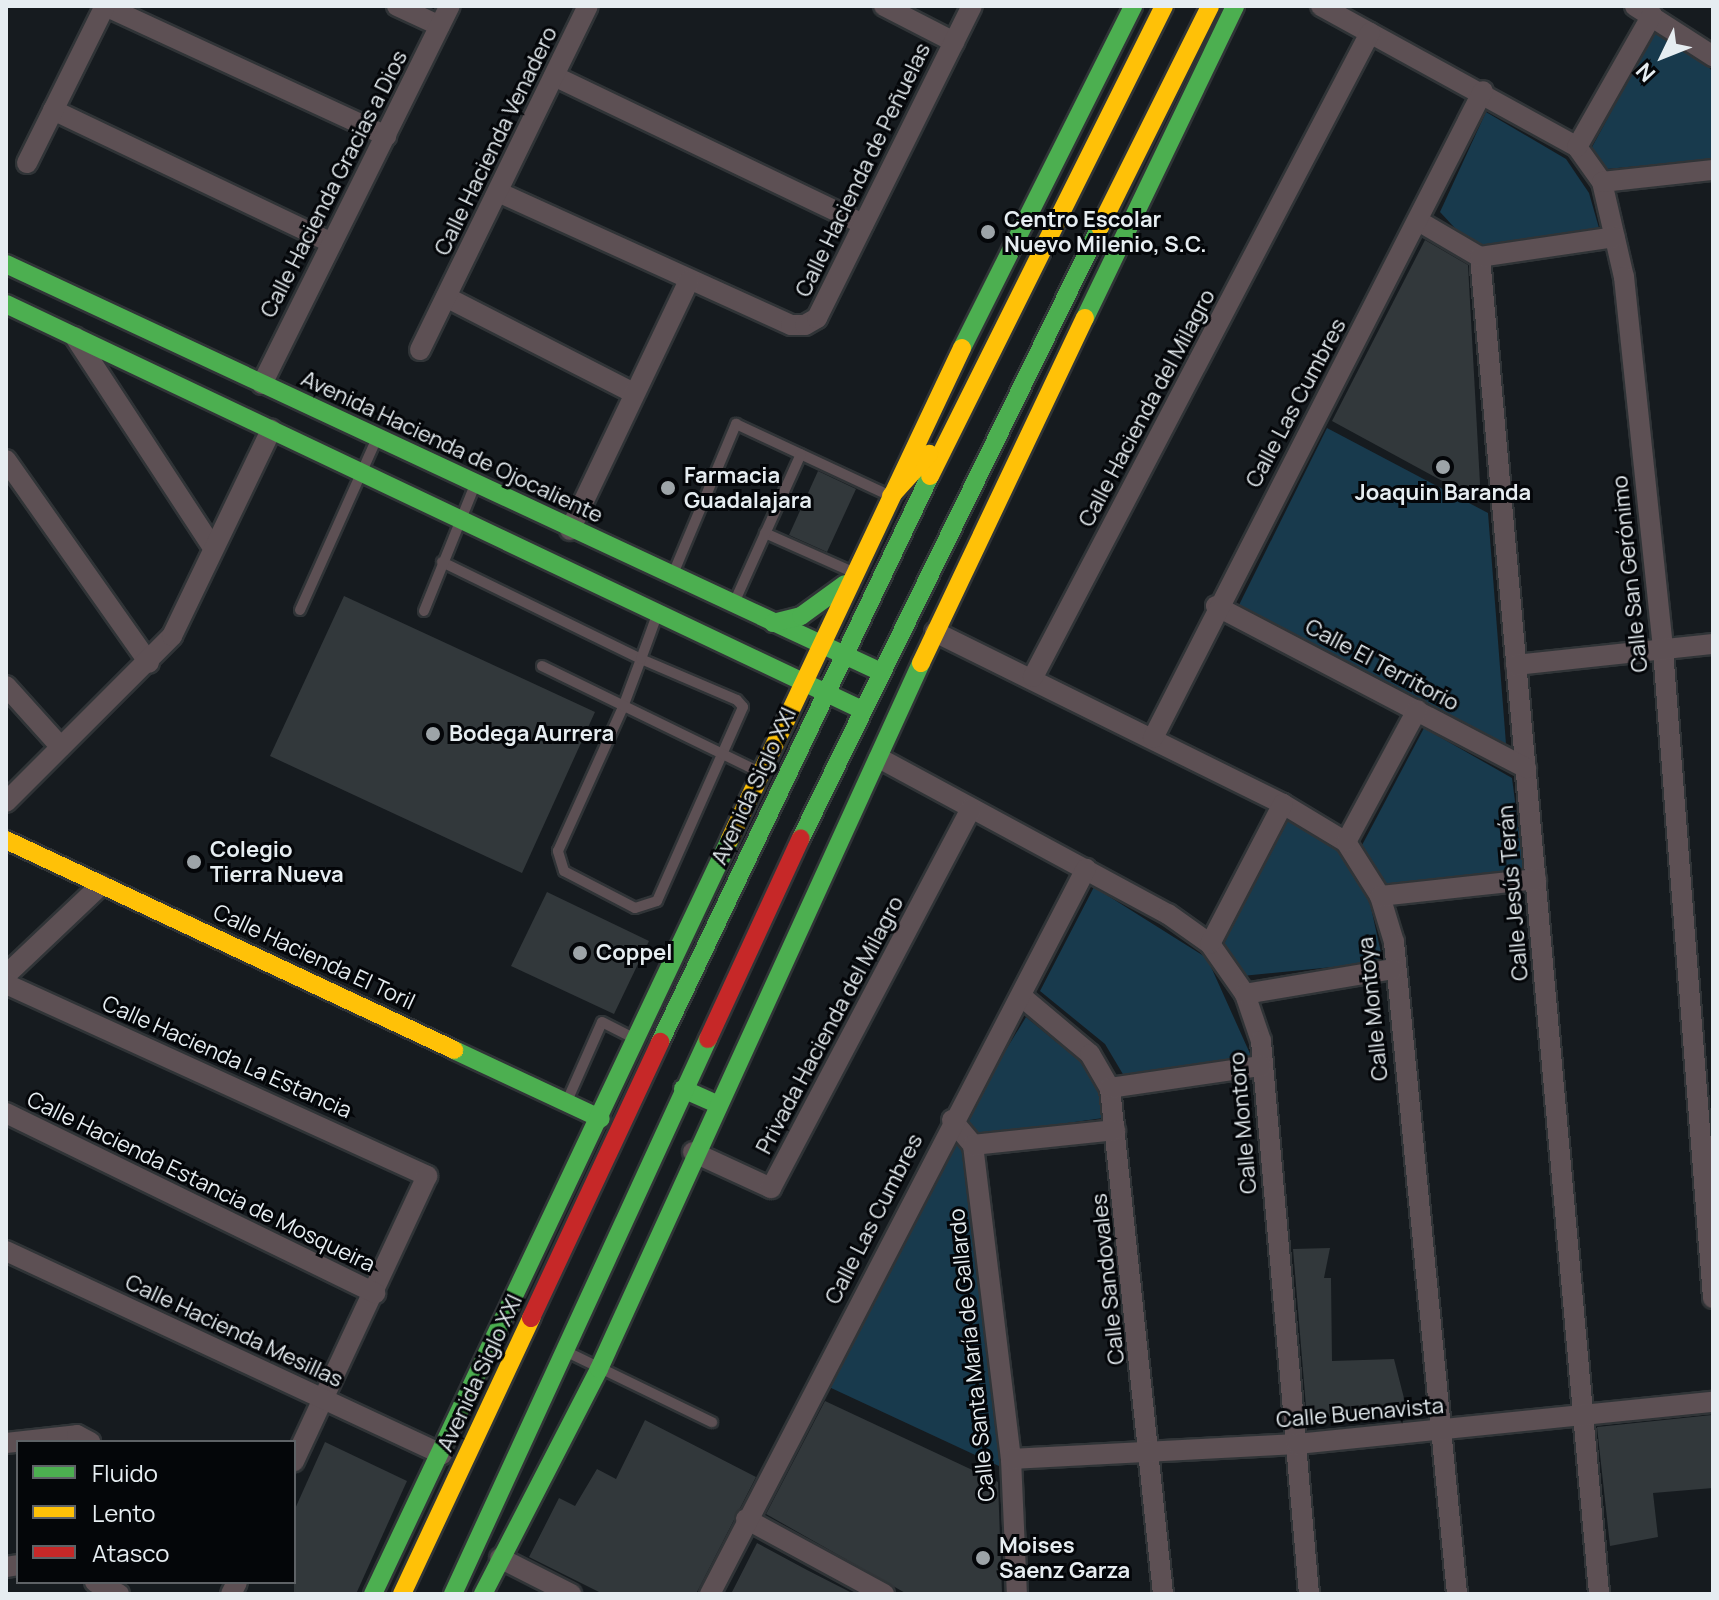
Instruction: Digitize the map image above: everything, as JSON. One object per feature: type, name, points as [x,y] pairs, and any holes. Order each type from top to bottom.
[{"type":"main road","name":"Avenida Siglo XXI","points":[[380,1591],[781,727],[1005,258],[1133,6]]},
{"type":"main road","name":"Avenida Siglo XXI","points":[[402,1594],[841,654],[964,413],[1028,271],[1164,6]]},
{"type":"main road","points":[[453,1594],[567,1352],[683,1089],[860,709],[1210,6]]},
{"type":"main road","points":[[483,1594],[599,1369],[693,1152],[935,632],[1235,6]]},
{"type":"main road","points":[[1175,74],[1197,86]]},
{"type":"main road","points":[[1005,258],[1028,271]]},
{"type":"main road","name":"Avenida Hacienda de Ojocaliente","points":[[6,264],[376,440],[879,671]]},
{"type":"main road","points":[[6,304],[860,709]]},
{"type":"main road","points":[[891,496],[964,413]]},
{"type":"main road","points":[[995,439],[1023,451]]},
{"type":"main road","points":[[773,623],[818,606],[853,576]]},
{"type":"main road","points":[[744,653],[774,686],[781,727]]},
{"type":"main road","name":"Calle Hacienda El Toril","points":[[6,840],[601,1119]]},
{"type":"main road","points":[[683,1089],[716,1104]]},
{"type":"street","points":[[27,163],[105,6],[386,136]]},
{"type":"street","points":[[397,6],[440,26]]},
{"type":"street","name":"Calle Hacienda Gracias a Dios","points":[[262,384],[450,6]]},
{"type":"street","name":"Calle Hacienda Venadero","points":[[420,350],[588,6]]},
{"type":"street","points":[[884,6],[954,42]]},
{"type":"street","name":"Calle Hacienda de Peñuelas","points":[[689,281],[791,325],[805,325],[817,318],[972,6]]},
{"type":"street","name":"Calle San Gerónimo","points":[[1321,6],[1483,91],[1577,147],[1602,182],[1615,237],[1663,650],[1713,1298]]},
{"type":"street","points":[[1577,147],[1644,10],[1713,56]]},
{"type":"street","name":"Calle Hacienda del Milagro","points":[[1033,677],[1370,33]]},
{"type":"street","points":[[554,76],[863,224]]},
{"type":"street","name":"Calle Las Cumbres","points":[[1153,738],[1216,606],[1420,222],[1483,91]]},
{"type":"street","points":[[53,110],[332,243]]},
{"type":"street","points":[[1602,182],[1713,170]]},
{"type":"street","points":[[498,192],[689,281],[570,530]]},
{"type":"street","points":[[1420,222],[1480,257],[1615,237]]},
{"type":"street","name":"Calle Jesús Terán","points":[[1480,257],[1599,1594]]},
{"type":"street","points":[[446,297],[634,393]]},
{"type":"street","points":[[75,337],[213,548]]},
{"type":"street","points":[[6,802],[149,663],[172,636],[271,430]]},
{"type":"street","points":[[6,460],[149,663]]},
{"type":"street","name":"Calle El Territorio","points":[[1216,606],[1526,768]]},
{"type":"street","name":"Calle Montoya","points":[[935,632],[1033,677],[1283,804],[1346,842],[1380,896],[1393,969],[1457,1594]]},
{"type":"street","points":[[1516,665],[1713,644]]},
{"type":"street","points":[[6,686],[26,717]]},
{"type":"street","points":[[6,708],[26,717],[61,747]]},
{"type":"street","points":[[1346,842],[1417,710]]},
{"type":"street","name":"Calle Montoro","points":[[879,758],[1086,869],[1210,944],[1245,994],[1261,1066],[1309,1594]]},
{"type":"street","points":[[1210,944],[1283,804]]},
{"type":"street","name":"Privada Hacienda del Milagro","points":[[693,1152],[771,1188],[971,808]]},
{"type":"street","name":"Calle Las Cumbres","points":[[710,1594],[952,1120],[1021,996],[1086,869]]},
{"type":"street","points":[[1380,896],[1536,879]]},
{"type":"street","points":[[6,975],[101,885]]},
{"type":"street","points":[[1245,994],[1393,969]]},
{"type":"street","name":"Calle Hacienda La Estancia","points":[[6,984],[427,1176],[375,1293]]},
{"type":"street","name":"Calle Sandovales","points":[[1021,996],[1090,1054],[1110,1088],[1151,1453],[1163,1594]]},
{"type":"street","points":[[1110,1088],[1261,1066]]},
{"type":"street","name":"Calle Hacienda Estancia de Mosqueira","points":[[6,1113],[375,1293]]},
{"type":"street","points":[[952,1120],[973,1145],[1115,1130]]},
{"type":"street","name":"Calle Santa María de Gallardo","points":[[973,1145],[1011,1459],[1017,1594]]},
{"type":"street","name":"Calle Hacienda Mesillas","points":[[6,1251],[442,1454]]},
{"type":"street","points":[[296,1457],[375,1293]]},
{"type":"street","name":"Calle Buenavista","points":[[1011,1459],[1297,1444],[1713,1402]]},
{"type":"street","points":[[33,1440],[77,1435],[86,1440]]},
{"type":"street","points":[[746,1519],[884,1594]]},
{"type":"street","points":[[500,1558],[571,1594]]},
{"type":"street","points":[[99,1584],[119,1594]]},
{"type":"lane","points":[[672,577],[736,424],[891,496]]},
{"type":"lane","points":[[300,610],[376,440]]},
{"type":"lane","points":[[733,605],[801,454]]},
{"type":"lane","points":[[424,611],[475,485]]},
{"type":"lane","points":[[765,533],[853,576]]},
{"type":"lane","points":[[442,562],[641,659],[743,707],[727,756],[657,901],[635,908],[558,862],[623,707],[641,659],[658,613]]},
{"type":"lane","points":[[542,666],[760,772]]},
{"type":"lane","points":[[566,1102],[602,1022],[637,1039]]},
{"type":"lane","points":[[567,1352],[712,1422]]},
{"type":"shaded area","points":[[1654,33],[1704,60],[1713,73],[1713,159],[1607,169],[1592,147]]},
{"type":"shaded area","points":[[1486,112],[1566,159],[1589,193],[1599,228],[1478,253],[1440,212]]},
{"type":"shaded area","points":[[1327,428],[1488,513],[1506,744],[1238,607]]},
{"type":"shaded area","points":[[1424,728],[1512,778],[1524,871],[1385,885],[1361,847]]},
{"type":"shaded area","points":[[1286,812],[1334,844],[1368,894],[1383,962],[1242,976],[1224,944]]},
{"type":"shaded area","points":[[1094,887],[1207,958],[1252,1058],[1124,1076],[1105,1044],[1040,991]]},
{"type":"shaded area","points":[[1026,1017],[1081,1062],[1099,1091],[1103,1118],[976,1136],[965,1117]]},
{"type":"shaded area","points":[[951,1135],[964,1150],[1001,1467],[829,1387]]},
{"type":"building","points":[[1425,240],[1468,265],[1481,502],[1332,421]]},
{"type":"building","points":[[818,471],[856,489],[827,552],[789,535]]},
{"type":"building","name":"Bodega Aurrera","points":[[344,596],[595,712],[522,873],[270,756]]},
{"type":"building","name":"Coppel","points":[[547,892],[649,941],[614,1014],[511,966]]},
{"type":"building","points":[[1330,1248],[1324,1278],[1331,1278],[1332,1361],[1394,1359],[1406,1406],[1307,1419],[1293,1249]]},
{"type":"building","points":[[825,1401],[998,1482],[1002,1594],[907,1594],[766,1514]]},
{"type":"building","points":[[1712,1415],[1713,1488],[1653,1493],[1658,1537],[1610,1546],[1597,1427]]},
{"type":"building","points":[[645,1420],[756,1477],[696,1594],[603,1594],[529,1557],[559,1498],[575,1506],[597,1469],[616,1479]]},
{"type":"building","points":[[325,1442],[407,1481],[356,1594],[294,1594],[296,1507]]},
{"type":"building","points":[[757,1543],[807,1570],[854,1594],[731,1594]]},
{"type":"traffic: fast","points":[[962,348],[1133,6]]},
{"type":"traffic: fast","points":[[1085,318],[1235,6]]},
{"type":"traffic: fast","points":[[801,838],[1100,227]]},
{"type":"traffic: fast","points":[[6,264],[879,671]]},
{"type":"traffic: fast","points":[[6,304],[860,709]]},
{"type":"traffic: fast","points":[[660,1042],[930,476]]},
{"type":"traffic: fast","points":[[773,623],[801,616],[845,584]]},
{"type":"traffic: fast","points":[[483,1594],[599,1369],[921,663]]},
{"type":"traffic: fast","points":[[373,1594],[730,839]]},
{"type":"traffic: fast","points":[[453,1594],[708,1039]]},
{"type":"traffic: fast","points":[[454,1050],[601,1119]]},
{"type":"traffic: fast","points":[[683,1089],[716,1104]]},
{"type":"traffic: slow","points":[[930,476],[1164,6]]},
{"type":"traffic: slow","points":[[1100,227],[1210,6]]},
{"type":"traffic: slow","points":[[921,663],[1085,318]]},
{"type":"traffic: slow","points":[[730,839],[962,348]]},
{"type":"traffic: slow","points":[[891,496],[929,454]]},
{"type":"traffic: slow","points":[[6,840],[454,1050]]},
{"type":"traffic: slow","points":[[402,1594],[531,1318]]},
{"type":"traffic: jam","points":[[708,1039],[801,838]]},
{"type":"traffic: jam","points":[[531,1318],[660,1042]]},
{"type":"place","name":"Centro Escolar Nuevo Milenio, S.C.","points":[[988,232]]},
{"type":"place","name":"Joaquin Baranda","points":[[1443,467]]},
{"type":"place","name":"Farmacia Guadalajara","points":[[668,488]]},
{"type":"place","name":"Bodega Aurrera","points":[[433,734]]},
{"type":"place","name":"Colegio Tierra Nueva","points":[[194,862]]},
{"type":"place","name":"Coppel","points":[[580,953]]},
{"type":"place","name":"Moises Saenz Garza","points":[[983,1558]]}]
